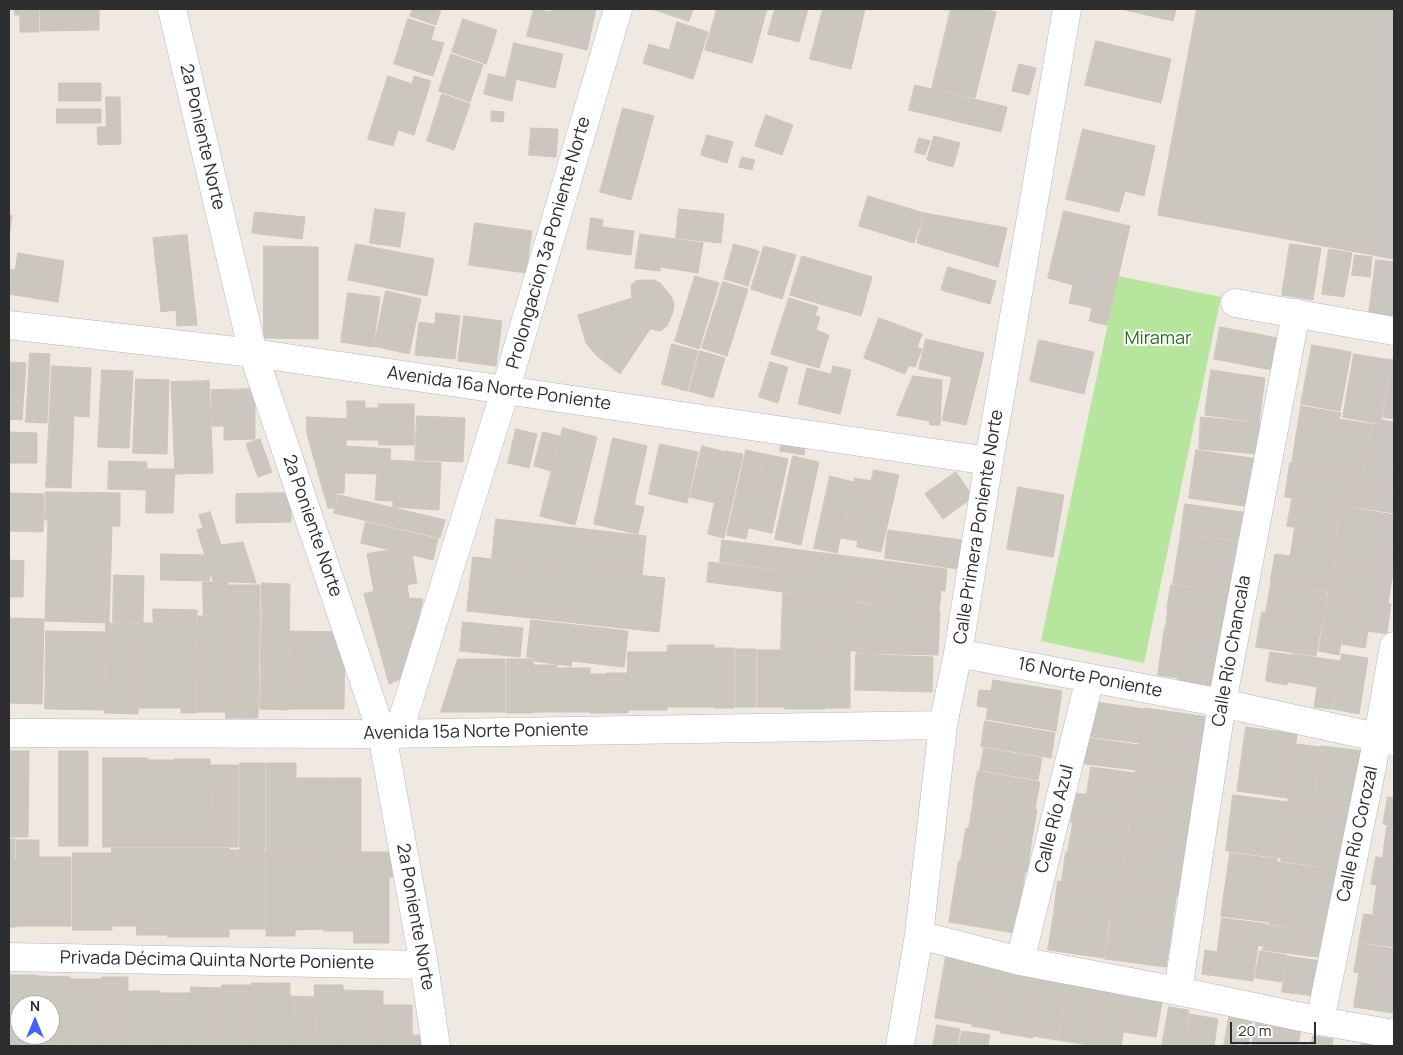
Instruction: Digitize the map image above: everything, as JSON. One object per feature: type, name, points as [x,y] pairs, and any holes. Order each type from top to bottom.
[{"type":"street","name":"2a Poniente Norte","points":[[172,9],[253,353],[390,734],[436,1046]]},
{"type":"street","name":"Prolongacion 3a Poniente Norte","points":[[390,734],[506,391],[618,9]]},
{"type":"street","name":"Calle Primera Poniente Norte","points":[[900,1046],[919,935],[943,725],[958,653],[1059,11]]},
{"type":"street","points":[[1235,303],[1394,331]]},
{"type":"street","name":"Calle Río Chancala","points":[[1178,991],[1222,703],[1296,313]]},
{"type":"street","name":"Avenida 16a Norte Poniente","points":[[9,326],[253,353],[989,461]]},
{"type":"street","name":"Calle Río Corozal","points":[[1320,1021],[1386,739],[1394,646]]},
{"type":"street","name":"16 Norte Poniente","points":[[958,653],[1222,703],[1386,739]]},
{"type":"street","name":"Calle Río Azul","points":[[1020,961],[1090,678]]},
{"type":"street","name":"Avenida 15a Norte Poniente","points":[[9,733],[390,734],[943,725]]},
{"type":"street","points":[[919,935],[1020,961],[1394,1034]]},
{"type":"street","name":"Privada Décima Quinta Norte Poniente","points":[[9,957],[424,965]]},
{"type":"green space","name":"Miramar","points":[[1118,276],[1221,297],[1144,663],[1041,641]]},
{"type":"building","points":[[15,9],[39,9],[39,32],[20,32],[20,15],[15,15]]},
{"type":"building","points":[[41,9],[99,9],[99,30],[41,31]]},
{"type":"building","points":[[413,9],[441,9],[436,25],[410,16]]},
{"type":"building","points":[[534,9],[551,12],[552,9],[596,9],[587,50],[527,36]]},
{"type":"building","points":[[652,9],[693,9],[689,21]]},
{"type":"building","points":[[717,9],[767,9],[752,63],[705,50]]},
{"type":"building","points":[[775,9],[808,9],[799,42],[768,34]]},
{"type":"building","points":[[823,9],[865,9],[851,69],[810,59]]},
{"type":"building","points":[[951,9],[981,9],[996,12],[975,98],[932,88]]},
{"type":"building","points":[[1125,9],[1176,9],[1173,21]]},
{"type":"building","points":[[1197,9],[1394,9],[1394,259],[1158,215]]},
{"type":"building","points":[[408,19],[435,27],[431,40],[444,43],[433,76],[394,64]]},
{"type":"building","points":[[463,19],[497,30],[486,64],[452,52]]},
{"type":"building","points":[[677,22],[708,32],[693,79],[643,63],[649,44],[669,50]]},
{"type":"building","points":[[1096,41],[1171,59],[1161,103],[1085,85]]},
{"type":"building","points":[[514,43],[563,54],[555,88],[506,77]]},
{"type":"building","points":[[451,54],[483,65],[470,102],[439,91]]},
{"type":"building","points":[[1019,64],[1036,68],[1029,95],[1012,91]]},
{"type":"building","points":[[489,74],[516,80],[512,101],[484,94]]},
{"type":"building","points":[[388,76],[412,84],[414,76],[431,81],[414,135],[398,130],[393,146],[368,139]]},
{"type":"building","points":[[59,83],[101,83],[101,101],[59,101]]},
{"type":"building","points":[[915,85],[1007,107],[1001,132],[909,110]]},
{"type":"building","points":[[442,94],[470,104],[454,150],[427,141]]},
{"type":"building","points":[[106,97],[120,97],[121,144],[98,145],[97,127],[106,127]]},
{"type":"building","points":[[623,108],[654,116],[631,200],[600,192]]},
{"type":"building","points":[[57,109],[101,109],[101,123],[57,123]]},
{"type":"building","points":[[492,111],[504,112],[503,122],[491,121]]},
{"type":"building","points":[[766,115],[793,125],[782,155],[755,146]]},
{"type":"building","points":[[531,128],[558,129],[556,157],[529,155]]},
{"type":"building","points":[[1083,129],[1155,146],[1144,196],[1125,191],[1119,212],[1066,199]]},
{"type":"building","points":[[707,135],[733,142],[727,163],[701,155]]},
{"type":"building","points":[[934,136],[960,143],[953,167],[927,160]]},
{"type":"building","points":[[919,138],[930,141],[925,155],[915,152]]},
{"type":"building","points":[[742,157],[755,160],[752,170],[739,167]]},
{"type":"building","points":[[868,196],[924,213],[914,243],[859,226]]},
{"type":"building","points":[[375,209],[405,213],[400,247],[370,243]]},
{"type":"building","points":[[679,209],[724,214],[721,243],[676,238]]},
{"type":"building","points":[[1064,211],[1130,226],[1107,325],[1089,321],[1092,308],[1069,303],[1073,285],[1048,278]]},
{"type":"building","points":[[255,212],[305,217],[302,239],[252,233]]},
{"type":"building","points":[[925,213],[1007,228],[998,267],[917,243]]},
{"type":"building","points":[[9,215],[12,216],[9,238]]},
{"type":"building","points":[[591,218],[603,220],[602,227],[634,231],[631,255],[587,249]]},
{"type":"building","points":[[475,223],[532,231],[526,273],[469,265]]},
{"type":"building","points":[[640,234],[703,243],[698,273],[661,267],[660,271],[635,268]]},
{"type":"building","points":[[187,235],[197,325],[177,326],[176,310],[161,312],[153,238]]},
{"type":"building","points":[[356,244],[434,259],[427,296],[348,280]]},
{"type":"building","points":[[734,244],[759,251],[748,286],[724,279]]},
{"type":"building","points":[[1290,244],[1321,248],[1313,300],[1282,295]]},
{"type":"building","points":[[264,246],[318,247],[318,339],[264,338]]},
{"type":"building","points":[[764,246],[796,255],[782,299],[751,289]]},
{"type":"building","points":[[1329,249],[1352,253],[1344,297],[1322,294]]},
{"type":"building","points":[[18,253],[64,261],[58,302],[9,294],[9,269],[15,270]]},
{"type":"building","points":[[1355,255],[1372,257],[1370,277],[1352,275]]},
{"type":"building","points":[[802,256],[872,277],[861,316],[790,295]]},
{"type":"building","points":[[1376,260],[1394,262],[1394,316],[1369,313]]},
{"type":"building","points":[[948,267],[996,281],[990,304],[941,290]]},
{"type":"building","points":[[695,276],[719,283],[699,349],[675,341]]},
{"type":"building","points":[[654,280],[660,283],[671,296],[674,304],[673,312],[667,326],[661,331],[650,329],[620,374],[597,356],[586,343],[578,315],[632,298],[631,285],[636,281]]},
{"type":"building","points":[[723,282],[748,289],[727,356],[702,348]]},
{"type":"building","points":[[386,291],[421,299],[409,354],[374,346]]},
{"type":"building","points":[[348,293],[380,297],[373,347],[341,342]]},
{"type":"building","points":[[789,298],[818,307],[815,316],[820,317],[816,330],[829,335],[819,368],[771,354]]},
{"type":"building","points":[[436,313],[460,316],[455,359],[415,355],[419,322],[435,324]]},
{"type":"building","points":[[464,316],[502,321],[496,366],[458,361]]},
{"type":"building","points":[[879,318],[922,334],[917,347],[922,349],[915,367],[909,365],[905,374],[864,358]]},
{"type":"building","points":[[1220,327],[1278,338],[1272,370],[1214,359]]},
{"type":"building","points":[[926,339],[984,353],[966,425],[942,420],[952,377],[919,369]]},
{"type":"building","points":[[1039,340],[1094,352],[1084,394],[1030,381]]},
{"type":"building","points":[[672,344],[698,351],[687,391],[662,384]]},
{"type":"building","points":[[1312,345],[1351,352],[1340,411],[1301,404]]},
{"type":"building","points":[[700,351],[725,358],[713,398],[689,391]]},
{"type":"building","points":[[30,353],[50,354],[47,423],[26,422]]},
{"type":"building","points":[[1354,354],[1391,360],[1380,424],[1343,417]]},
{"type":"building","points":[[1392,359],[1394,360],[1394,419],[1383,417]]},
{"type":"building","points":[[11,362],[26,363],[22,420],[9,419]]},
{"type":"building","points":[[770,362],[788,367],[778,403],[759,397]]},
{"type":"building","points":[[52,366],[91,368],[89,417],[74,416],[71,488],[46,487]]},
{"type":"building","points":[[833,366],[851,370],[840,414],[798,404],[807,368],[831,374]]},
{"type":"building","points":[[102,370],[133,371],[129,448],[98,447]]},
{"type":"building","points":[[1211,370],[1265,378],[1259,422],[1205,415]]},
{"type":"building","points":[[913,376],[942,380],[940,425],[930,425],[929,421],[897,415]]},
{"type":"building","points":[[136,379],[169,380],[167,454],[133,453]]},
{"type":"building","points":[[209,381],[213,473],[175,474],[171,382]]},
{"type":"building","points":[[255,389],[255,439],[224,440],[224,426],[212,426],[211,390]]},
{"type":"building","points":[[347,401],[365,401],[365,408],[378,408],[378,440],[348,440]]},
{"type":"building","points":[[379,404],[414,404],[414,445],[379,445]]},
{"type":"building","points":[[1301,406],[1341,413],[1339,419],[1371,424],[1363,474],[1292,463]]},
{"type":"building","points":[[417,416],[465,418],[463,462],[415,460]]},
{"type":"building","points":[[307,417],[347,419],[344,493],[337,493],[335,508],[328,508],[307,434]]},
{"type":"building","points":[[1201,417],[1260,423],[1258,454],[1199,449]]},
{"type":"building","points":[[1382,420],[1394,422],[1394,465],[1366,460],[1372,424],[1381,425]]},
{"type":"building","points":[[563,428],[597,437],[575,525],[540,516]]},
{"type":"building","points":[[516,429],[537,434],[529,468],[508,463]]},
{"type":"building","points":[[9,432],[37,433],[37,463],[9,463]]},
{"type":"building","points":[[543,432],[560,436],[551,471],[534,466]]},
{"type":"building","points":[[783,436],[806,441],[804,455],[780,451]]},
{"type":"building","points":[[613,438],[647,446],[634,505],[644,507],[638,534],[594,524]]},
{"type":"building","points":[[260,439],[272,472],[258,477],[246,444]]},
{"type":"building","points":[[660,444],[698,452],[687,503],[649,494]]},
{"type":"building","points":[[347,446],[391,449],[390,460],[441,463],[439,510],[393,507],[393,501],[375,500],[377,474],[345,473]]},
{"type":"building","points":[[702,446],[726,452],[715,503],[690,497]]},
{"type":"building","points":[[746,450],[764,454],[746,539],[727,535]]},
{"type":"building","points":[[1196,450],[1258,459],[1251,507],[1189,498]]},
{"type":"building","points":[[726,451],[743,454],[724,538],[708,534]]},
{"type":"building","points":[[765,454],[788,459],[772,533],[748,528]]},
{"type":"building","points":[[793,456],[819,462],[801,545],[775,539]]},
{"type":"building","points":[[109,461],[147,462],[146,490],[108,489]]},
{"type":"building","points":[[1366,461],[1394,466],[1394,493],[1350,486],[1352,473],[1364,475]]},
{"type":"building","points":[[1290,463],[1351,473],[1346,506],[1285,497]]},
{"type":"building","points":[[147,469],[175,469],[173,513],[146,513]]},
{"type":"building","points":[[874,470],[899,475],[881,552],[857,547]]},
{"type":"building","points":[[956,472],[973,497],[943,519],[925,494]]},
{"type":"building","points":[[830,476],[853,482],[837,553],[814,548]]},
{"type":"building","points":[[855,478],[871,481],[858,541],[841,538]]},
{"type":"building","points":[[1018,487],[1064,495],[1053,557],[1007,549]]},
{"type":"building","points":[[1350,487],[1394,494],[1394,513],[1347,506]]},
{"type":"building","points":[[46,492],[120,493],[120,526],[112,526],[109,623],[45,621],[48,520],[45,520]]},
{"type":"building","points":[[9,493],[44,494],[43,532],[9,531]]},
{"type":"building","points":[[291,493],[291,522],[236,523],[236,494]]},
{"type":"building","points":[[339,495],[445,520],[440,538],[334,513]]},
{"type":"building","points":[[1292,499],[1340,506],[1335,534],[1287,526]]},
{"type":"building","points":[[1185,504],[1250,513],[1246,542],[1181,533]]},
{"type":"building","points":[[1341,506],[1394,515],[1394,546],[1336,537]]},
{"type":"building","points":[[210,512],[221,545],[243,542],[256,583],[213,581],[197,530],[203,528],[199,515]]},
{"type":"building","points":[[496,519],[646,536],[642,575],[492,558]]},
{"type":"building","points":[[366,522],[438,539],[433,560],[361,543]]},
{"type":"building","points":[[1295,528],[1335,535],[1335,538],[1337,538],[1329,592],[1270,583],[1275,554],[1290,556]]},
{"type":"building","points":[[888,530],[969,541],[965,570],[885,558]]},
{"type":"building","points":[[1181,534],[1237,542],[1233,572],[1176,564]]},
{"type":"building","points":[[1338,538],[1394,547],[1392,572],[1334,562]]},
{"type":"building","points":[[722,540],[947,569],[945,591],[720,562]]},
{"type":"building","points":[[390,550],[412,555],[417,583],[374,591],[367,554]]},
{"type":"building","points":[[161,554],[204,555],[210,572],[209,581],[161,580]]},
{"type":"building","points":[[473,557],[665,578],[659,632],[467,611]]},
{"type":"building","points":[[9,560],[24,561],[23,597],[9,597]]},
{"type":"building","points":[[709,562],[941,591],[939,612],[707,582]]},
{"type":"building","points":[[1334,563],[1393,572],[1388,603],[1329,594]]},
{"type":"building","points":[[1176,564],[1234,572],[1231,593],[1173,584]]},
{"type":"building","points":[[114,575],[144,576],[143,623],[113,622]]},
{"type":"building","points":[[203,582],[228,582],[226,712],[197,712],[198,616],[203,616]]},
{"type":"building","points":[[262,583],[290,584],[288,710],[260,709]]},
{"type":"building","points":[[1271,584],[1327,593],[1323,621],[1266,612]]},
{"type":"building","points":[[228,585],[260,585],[258,718],[226,718]]},
{"type":"building","points":[[407,585],[409,598],[423,599],[405,677],[389,684],[364,594]]},
{"type":"building","points":[[1171,585],[1233,594],[1230,618],[1167,609]]},
{"type":"building","points":[[783,593],[857,602],[856,651],[781,649]]},
{"type":"building","points":[[1328,594],[1348,598],[1339,655],[1319,651]]},
{"type":"building","points":[[1349,598],[1391,604],[1387,634],[1368,631],[1365,648],[1342,644]]},
{"type":"building","points":[[858,603],[940,612],[938,655],[857,653]]},
{"type":"building","points":[[153,609],[197,610],[196,713],[181,713],[181,708],[139,708],[140,623],[153,623]]},
{"type":"building","points":[[1168,609],[1228,618],[1226,635],[1166,626]]},
{"type":"building","points":[[1262,612],[1322,621],[1316,656],[1256,647]]},
{"type":"building","points":[[9,618],[44,619],[42,704],[9,703]]},
{"type":"building","points":[[531,620],[628,631],[624,667],[572,661],[571,666],[534,661],[535,658],[527,657]]},
{"type":"building","points":[[463,622],[523,628],[520,657],[460,651]]},
{"type":"building","points":[[106,623],[140,624],[138,714],[105,713]]},
{"type":"building","points":[[1165,627],[1185,630],[1178,678],[1158,675]]},
{"type":"building","points":[[1185,630],[1222,635],[1214,686],[1178,680]]},
{"type":"building","points":[[46,631],[105,632],[104,710],[45,709]]},
{"type":"building","points":[[290,631],[345,632],[344,709],[289,709]]},
{"type":"building","points":[[668,645],[714,645],[714,707],[668,707]]},
{"type":"building","points":[[715,648],[734,648],[734,708],[715,708]]},
{"type":"building","points":[[736,649],[756,649],[756,707],[736,707]]},
{"type":"building","points":[[758,650],[784,650],[784,707],[758,707]]},
{"type":"building","points":[[785,650],[825,650],[825,709],[785,709]]},
{"type":"building","points":[[826,651],[850,651],[850,708],[826,708]]},
{"type":"building","points":[[628,652],[667,652],[667,710],[628,710]]},
{"type":"building","points":[[1270,652],[1292,655],[1287,685],[1266,681]]},
{"type":"building","points":[[856,654],[933,657],[932,692],[855,690]]},
{"type":"building","points":[[1293,654],[1340,661],[1332,709],[1314,707],[1317,687],[1288,682]]},
{"type":"building","points":[[1342,654],[1368,658],[1359,714],[1333,709]]},
{"type":"building","points":[[458,659],[505,659],[505,712],[441,712]]},
{"type":"building","points":[[507,659],[533,659],[533,713],[507,713]]},
{"type":"building","points":[[533,665],[557,665],[557,712],[533,712]]},
{"type":"building","points":[[558,668],[590,668],[590,712],[558,712]]},
{"type":"building","points":[[607,673],[628,673],[628,713],[607,713]]},
{"type":"building","points":[[591,674],[606,674],[606,713],[591,713]]},
{"type":"building","points":[[993,680],[1062,691],[1056,731],[986,719],[988,708],[977,706],[979,690],[991,691]]},
{"type":"building","points":[[1089,701],[1144,709],[1140,743],[1085,736]]},
{"type":"building","points":[[1145,708],[1208,717],[1204,749],[1140,741]]},
{"type":"building","points":[[985,721],[1055,733],[1051,758],[981,746]]},
{"type":"building","points":[[1246,727],[1297,734],[1288,798],[1237,791]]},
{"type":"building","points":[[1081,737],[1139,745],[1136,770],[1078,763]]},
{"type":"building","points":[[1140,741],[1203,750],[1199,780],[1136,772]]},
{"type":"building","points":[[1296,744],[1320,747],[1312,804],[1288,801]]},
{"type":"building","points":[[1321,746],[1363,751],[1354,810],[1313,805]]},
{"type":"building","points":[[984,748],[1042,758],[1038,780],[980,770]]},
{"type":"building","points":[[9,751],[29,751],[28,837],[9,837]]},
{"type":"building","points":[[59,751],[88,751],[88,846],[59,846]]},
{"type":"building","points":[[103,758],[148,758],[148,847],[103,847]]},
{"type":"building","points":[[175,759],[210,759],[210,847],[175,847]]},
{"type":"building","points":[[149,760],[175,760],[175,847],[149,847]]},
{"type":"building","points":[[240,763],[265,763],[265,849],[240,849]]},
{"type":"building","points":[[267,763],[296,763],[296,852],[267,852]]},
{"type":"building","points":[[210,765],[238,765],[238,847],[211,847]]},
{"type":"building","points":[[1091,767],[1135,773],[1131,800],[1087,794]]},
{"type":"building","points":[[978,771],[1040,782],[1035,809],[973,799]]},
{"type":"building","points":[[1135,772],[1200,781],[1196,811],[1131,802]]},
{"type":"building","points":[[296,778],[329,778],[329,852],[296,852]]},
{"type":"building","points":[[330,778],[361,778],[361,852],[330,852]]},
{"type":"building","points":[[1075,793],[1131,800],[1127,830],[1071,822]]},
{"type":"building","points":[[1233,795],[1288,802],[1281,858],[1226,851]]},
{"type":"building","points":[[1388,797],[1394,798],[1394,826],[1383,824]]},
{"type":"building","points":[[974,799],[1037,810],[1032,838],[969,828]]},
{"type":"building","points":[[1289,802],[1349,810],[1341,869],[1281,861]]},
{"type":"building","points":[[1131,803],[1195,811],[1191,839],[1128,830]]},
{"type":"building","points":[[1073,823],[1127,831],[1122,859],[1068,852]]},
{"type":"building","points":[[1387,826],[1394,827],[1394,858],[1383,857]]},
{"type":"building","points":[[966,828],[1032,839],[1027,872],[961,861]]},
{"type":"building","points":[[1127,831],[1190,839],[1186,868],[1123,859]]},
{"type":"building","points":[[9,839],[15,839],[15,859],[9,859]]},
{"type":"building","points":[[17,840],[39,840],[39,857],[71,857],[71,926],[17,926]]},
{"type":"building","points":[[112,848],[136,848],[136,926],[112,926]]},
{"type":"building","points":[[137,848],[167,848],[167,935],[137,935]]},
{"type":"building","points":[[168,848],[229,848],[229,937],[168,937]]},
{"type":"building","points":[[230,850],[265,850],[265,929],[230,929]]},
{"type":"building","points":[[295,852],[323,852],[323,929],[295,930]]},
{"type":"building","points":[[295,852],[295,936],[266,936],[266,853]]},
{"type":"building","points":[[324,852],[353,852],[353,931],[324,931]]},
{"type":"building","points":[[354,852],[396,852],[396,877],[389,877],[389,943],[354,943]]},
{"type":"building","points":[[1066,852],[1123,860],[1120,889],[1062,881]]},
{"type":"building","points":[[73,853],[112,853],[112,930],[73,930]]},
{"type":"building","points":[[1230,853],[1277,859],[1268,922],[1221,916]]},
{"type":"building","points":[[1376,857],[1394,859],[1394,888],[1371,884]]},
{"type":"building","points":[[9,860],[16,860],[16,927],[9,927]]},
{"type":"building","points":[[1124,860],[1184,868],[1180,897],[1120,889]]},
{"type":"building","points":[[959,861],[1025,872],[1015,933],[949,922]]},
{"type":"building","points":[[1277,862],[1341,870],[1332,933],[1269,924]]},
{"type":"building","points":[[1058,881],[1120,889],[1116,920],[1054,912]]},
{"type":"building","points":[[1377,886],[1394,888],[1394,918],[1373,914]]},
{"type":"building","points":[[1120,889],[1176,897],[1172,928],[1116,920]]},
{"type":"building","points":[[1054,913],[1109,920],[1104,958],[1048,950]]},
{"type":"building","points":[[1364,914],[1394,918],[1394,947],[1359,942]]},
{"type":"building","points":[[1222,918],[1266,924],[1262,946],[1219,940]]},
{"type":"building","points":[[1111,920],[1172,928],[1166,967],[1105,959]]},
{"type":"building","points":[[1266,925],[1328,933],[1325,958],[1263,950]]},
{"type":"building","points":[[1219,940],[1258,945],[1253,981],[1202,974],[1205,950],[1217,952]]},
{"type":"building","points":[[1359,943],[1394,949],[1394,978],[1354,972]]},
{"type":"building","points":[[1260,951],[1286,955],[1282,982],[1255,978]]},
{"type":"building","points":[[1287,956],[1320,961],[1315,996],[1282,992]]},
{"type":"building","points":[[946,957],[982,964],[972,1024],[935,1018]]},
{"type":"building","points":[[983,963],[1012,968],[1001,1031],[972,1026]]},
{"type":"building","points":[[1012,968],[1044,974],[1033,1038],[1001,1033]]},
{"type":"building","points":[[1359,973],[1394,978],[1394,1013],[1354,1007]]},
{"type":"building","points":[[9,975],[37,975],[37,995],[10,995],[10,1045],[37,1046],[9,1046]]},
{"type":"building","points":[[1044,975],[1067,979],[1056,1040],[1034,1036]]},
{"type":"building","points":[[38,976],[70,977],[70,1046],[38,1046],[60,1045],[60,995],[38,995]]},
{"type":"building","points":[[102,977],[128,977],[128,1046],[101,1046]]},
{"type":"building","points":[[71,979],[101,979],[101,1046],[71,1046]]},
{"type":"building","points":[[1067,981],[1100,986],[1089,1045],[1057,1040]]},
{"type":"building","points":[[252,983],[290,983],[289,1046],[251,1046]]},
{"type":"building","points":[[222,985],[251,985],[251,1046],[221,1046]]},
{"type":"building","points":[[315,985],[343,985],[342,1046],[314,1046]]},
{"type":"building","points":[[191,987],[221,988],[221,1046],[191,1046]]},
{"type":"building","points":[[1100,987],[1131,992],[1121,1046],[1090,1044]]},
{"type":"building","points":[[343,990],[383,991],[383,1046],[343,1046]]},
{"type":"building","points":[[129,991],[160,991],[160,1046],[128,1046]]},
{"type":"building","points":[[1131,992],[1163,997],[1156,1037],[1124,1032]]},
{"type":"building","points":[[160,993],[191,993],[191,1046],[160,1046]]},
{"type":"building","points":[[290,996],[314,997],[314,1046],[290,1046]]},
{"type":"building","points":[[384,1005],[412,1005],[412,1035],[426,1035],[426,1046],[384,1046]]},
{"type":"building","points":[[1169,1007],[1189,1010],[1183,1046],[1162,1046]]},
{"type":"building","points":[[1230,1012],[1253,1016],[1248,1045],[1237,1043],[1236,1046],[1224,1046]]},
{"type":"building","points":[[1190,1014],[1218,1019],[1214,1046],[1184,1046]]},
{"type":"building","points":[[1256,1022],[1271,1024],[1268,1046],[1252,1046]]},
{"type":"building","points":[[1272,1024],[1301,1029],[1298,1046],[1268,1046]]},
{"type":"building","points":[[937,1025],[960,1029],[957,1046],[933,1046]]},
{"type":"building","points":[[962,1031],[990,1035],[988,1046],[959,1046]]},
{"type":"building","points":[[1313,1036],[1333,1039],[1332,1046],[1300,1046],[1300,1043],[1311,1045]]},
{"type":"building","points":[[1362,1039],[1394,1046],[1361,1046]]}]
